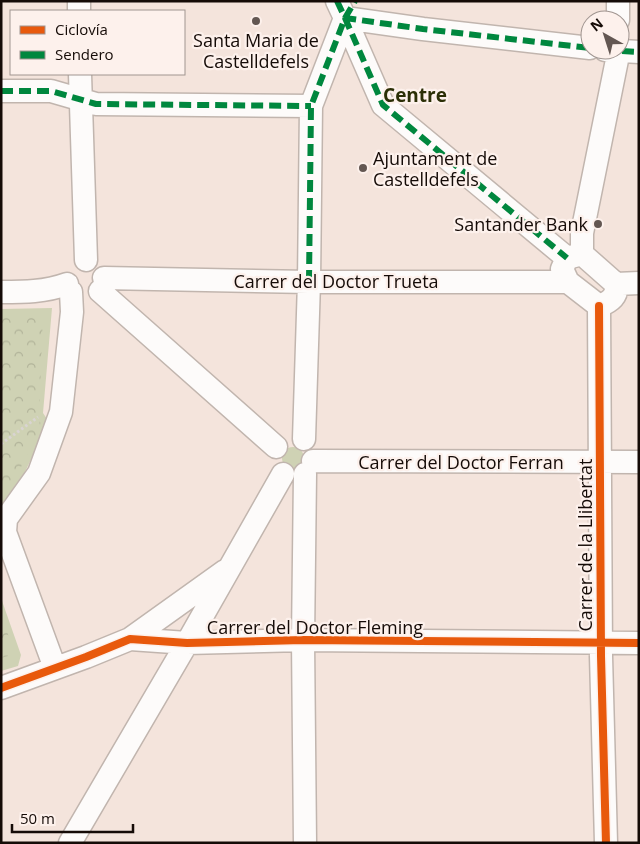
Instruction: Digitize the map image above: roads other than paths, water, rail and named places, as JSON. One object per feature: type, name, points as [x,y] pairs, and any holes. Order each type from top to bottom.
[{"type":"street","points":[[346,7],[423,29],[580,47]]},
{"type":"street","points":[[346,7],[383,105],[574,256],[616,284],[639,283]]},
{"type":"street","points":[[306,843],[304,640],[309,467],[312,453],[304,439],[309,282],[311,106],[346,7]]},
{"type":"street","points":[[616,284],[617,291],[610,302],[599,306],[568,282],[562,269],[574,256],[582,233],[618,60]]},
{"type":"street","points":[[80,75],[86,260]]},
{"type":"street","points":[[1,91],[51,91],[96,104],[311,106]]},
{"type":"street","points":[[55,668],[5,532],[5,526],[6,519],[38,474],[61,412],[72,312],[67,277],[70,269],[78,262],[86,260],[98,265],[102,270],[102,285],[94,296],[84,298],[76,296],[69,288]]},
{"type":"street","name":"Carrer del Doctor Trueta","points":[[102,285],[309,282],[568,282]]},
{"type":"street","points":[[102,285],[276,447]]},
{"type":"street","points":[[1,292],[38,292],[69,288]]},
{"type":"street","name":"Carrer de la Llibertat","points":[[599,306],[601,643],[606,843]]},
{"type":"street","points":[[304,439],[293,437],[284,440],[276,447],[273,457],[274,464],[283,474],[293,477],[309,467]]},
{"type":"street","name":"Carrer del Doctor Ferran","points":[[309,467],[639,462]]},
{"type":"street","points":[[70,843],[283,474]]},
{"type":"street","points":[[130,639],[229,568]]},
{"type":"street","name":"Carrer del Doctor Fleming","points":[[1,688],[130,639],[187,643],[304,640],[639,643]]},
{"type":"place","name":"Santa Maria de Castelldefels","points":[[256,21]]},
{"type":"place","name":"Ajuntament de Castelldefels","points":[[363,168]]},
{"type":"place","name":"Santander Bank","points":[[598,224]]},
{"type":"district","name":"Centre","points":[[415,95]]}]
